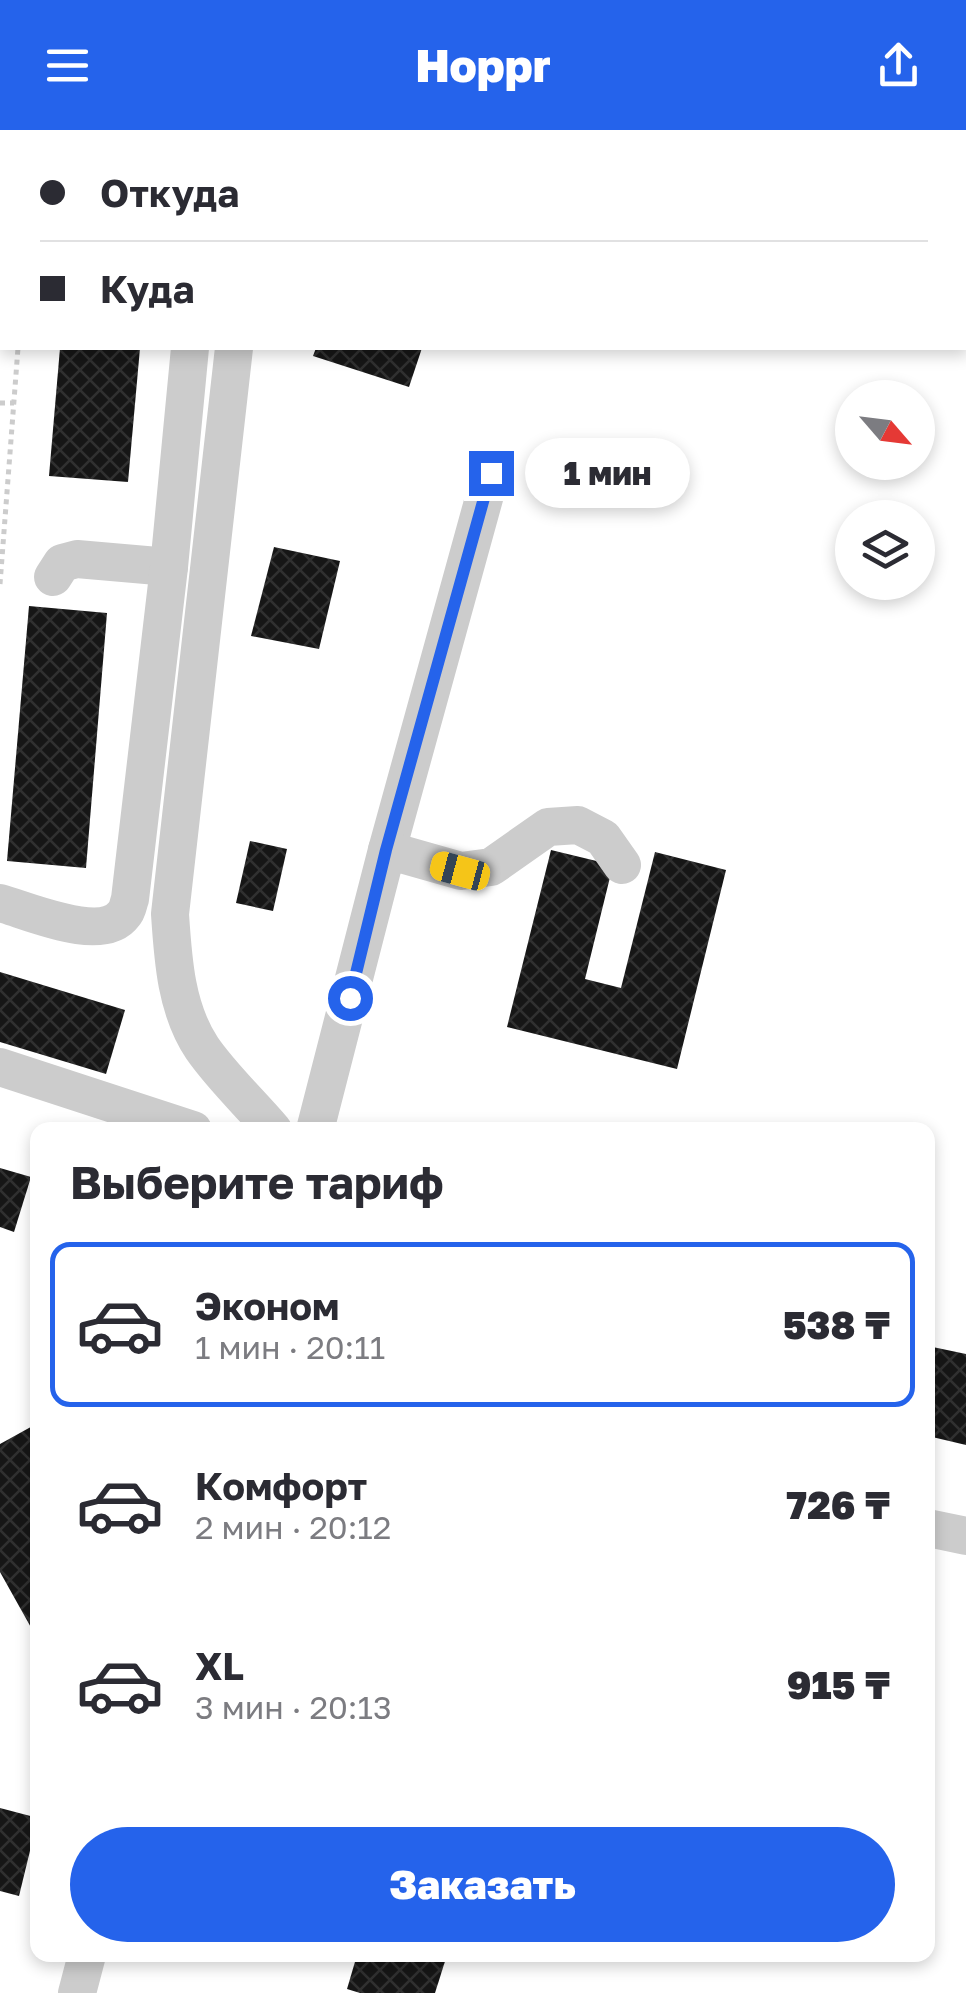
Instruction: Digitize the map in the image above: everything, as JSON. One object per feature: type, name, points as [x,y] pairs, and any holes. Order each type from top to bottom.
[{"type":"street","points":[[0,903],[87,928],[104,927],[124,916],[130,899],[190,350]]},
{"type":"street","points":[[234,350],[170,914],[180,999],[201,1047],[266,1122]]},
{"type":"street","points":[[317,1122],[386,850],[491,473]]},
{"type":"street","points":[[52,577],[62,563],[77,559],[169,567]]},
{"type":"street","points":[[386,850],[460,871],[490,867],[548,827],[578,826],[603,838],[622,864]]},
{"type":"street","points":[[0,1067],[168,1122]]},
{"type":"street","points":[[935,1529],[966,1536]]},
{"type":"street","points":[[77,1993],[85,1962]]},
{"type":"path","points":[[0,584],[18,350]]},
{"type":"path","points":[[0,403],[14,404]]},
{"type":"building","points":[[60,350],[140,350],[128,482],[49,476]]},
{"type":"building","points":[[315,350],[421,350],[409,387],[313,356]]},
{"type":"building","points":[[274,547],[340,561],[319,649],[251,636]]},
{"type":"building","points":[[29,606],[107,613],[86,868],[7,861]]},
{"type":"building","points":[[250,841],[287,849],[273,911],[236,903]]},
{"type":"building","points":[[551,850],[613,865],[585,979],[621,988],[655,852],[726,870],[677,1069],[507,1027]]},
{"type":"building","points":[[0,972],[125,1010],[106,1074],[0,1042]]},
{"type":"building","points":[[0,1168],[30,1177],[30,1180],[14,1232],[0,1227]]},
{"type":"building","points":[[935,1347],[966,1354],[966,1445],[935,1438]]},
{"type":"building","points":[[30,1427],[30,1626],[0,1572],[0,1444]]},
{"type":"building","points":[[0,1808],[30,1816],[30,1851],[19,1896],[0,1891]]},
{"type":"building","points":[[355,1962],[445,1962],[435,1993],[360,1993],[347,1989]]},
{"type":"route","points":[[350,998],[386,850],[491,473]]}]
